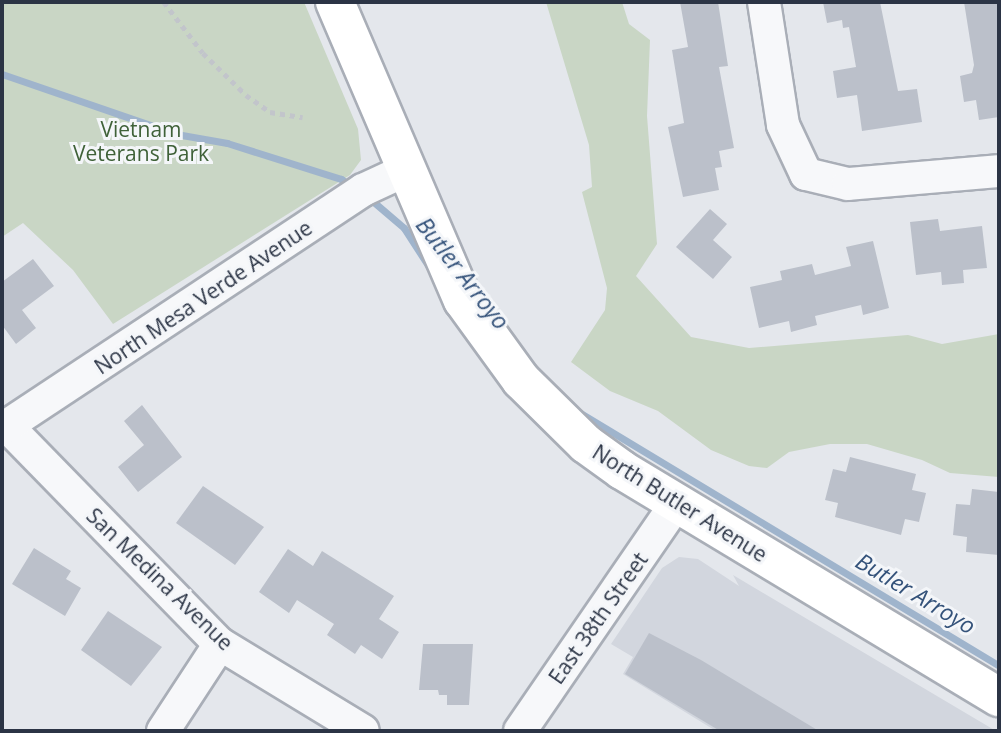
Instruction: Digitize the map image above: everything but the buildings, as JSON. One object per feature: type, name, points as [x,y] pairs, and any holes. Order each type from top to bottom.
[{"type":"main road","name":"North Butler Avenue","points":[[335,2],[463,300],[521,380],[586,444],[676,504],[999,697]]},
{"type":"street","points":[[764,2],[783,125],[806,174],[848,184],[999,172]]},
{"type":"street","name":"North Mesa Verde Avenue","points":[[5,428],[363,190],[406,170]]},
{"type":"street","name":"San Medina Avenue","points":[[5,428],[220,644],[363,731]]},
{"type":"street","name":"East 38th Street","points":[[520,731],[676,504]]},
{"type":"street","points":[[163,731],[220,644]]},
{"type":"path","points":[[164,2],[203,53],[246,94],[270,112],[303,117]]},
{"type":"shaded area","points":[[679,557],[698,559],[739,586],[733,575],[996,731],[716,731],[623,674],[633,657],[611,644],[662,568]]},
{"type":"green space","name":"Vietnam Veterans Park","points":[[2,2],[304,2],[358,129],[361,160],[350,175],[113,324],[73,270],[23,223],[2,237]]},
{"type":"green space","points":[[546,2],[622,2],[629,24],[650,40],[647,116],[657,244],[636,276],[691,337],[749,348],[908,335],[942,344],[999,334],[999,477],[950,473],[922,460],[867,444],[830,444],[789,452],[767,468],[749,466],[711,450],[658,411],[610,391],[571,362],[605,310],[607,288],[582,192],[592,187],[589,145]]},
{"type":"waterway","name":"Butler Arroyo","points":[[2,74],[176,134],[227,143],[341,179],[353,187]]},
{"type":"waterway","name":"Butler Arroyo","points":[[369,198],[404,228],[429,267]]},
{"type":"waterway","name":"Butler Arroyo","points":[[577,411],[999,666]]}]
